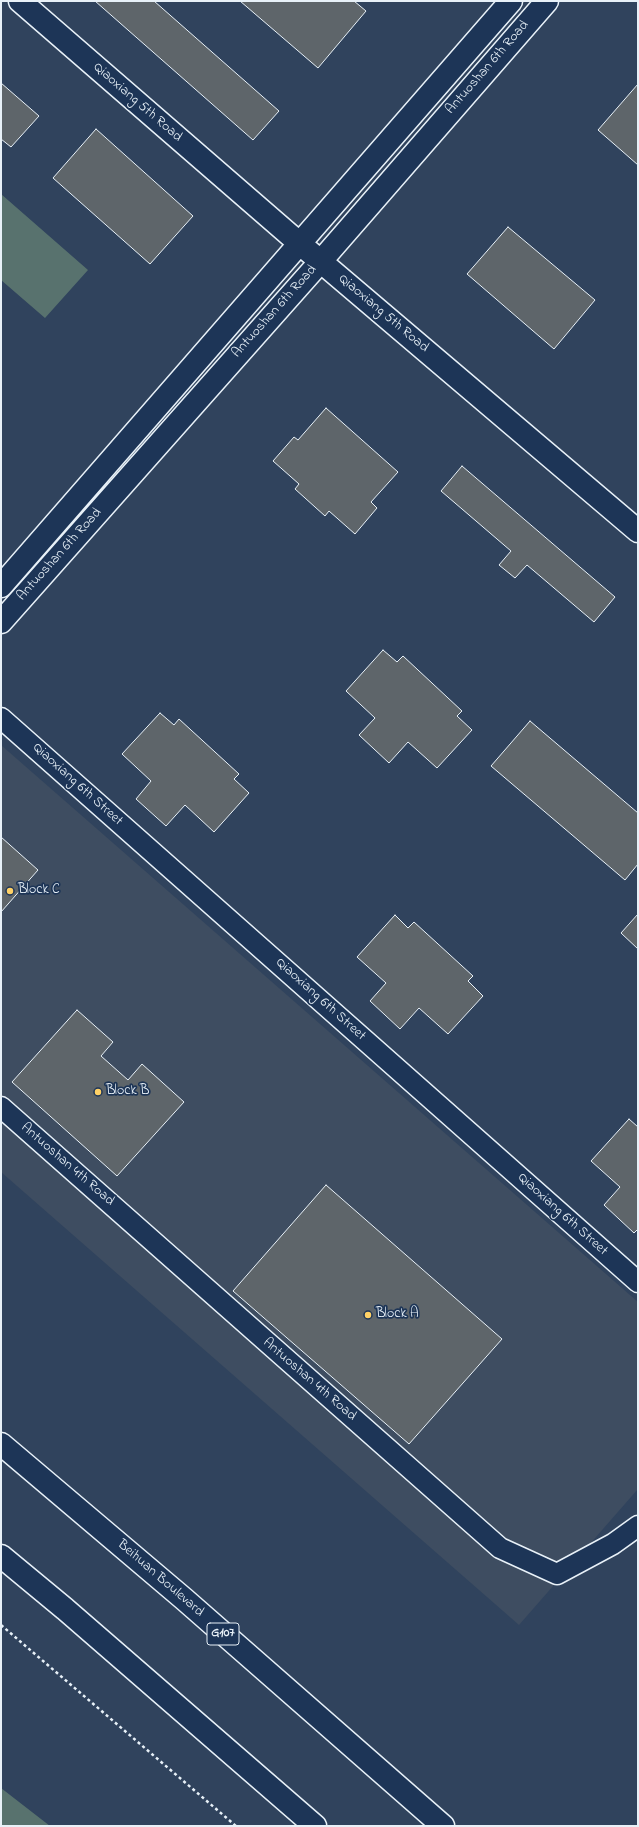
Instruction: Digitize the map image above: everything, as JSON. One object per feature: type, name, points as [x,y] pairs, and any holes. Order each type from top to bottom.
[{"type":"main road","name":"Qiaoxiang 5th Road","points":[[20,1],[299,243],[638,532]]},
{"type":"main road","name":"Antuoshan 6th Road","points":[[1,586],[511,1]]},
{"type":"main road","name":"Antuoshan 6th Road","points":[[1,622],[321,261],[547,1]]},
{"type":"main road","name":"Beihuan Boulevard","points":[[1,1444],[184,1599],[443,1826]]},
{"type":"main road","points":[[1,1556],[77,1619],[315,1826]]},
{"type":"street","name":"Qiaoxiang 6th Street","points":[[1,718],[638,1282]]},
{"type":"street","name":"Antuoshan 4th Road","points":[[1,1107],[500,1548],[557,1574],[612,1544],[638,1526]]},
{"type":"path","points":[[1,1625],[236,1826]]},
{"type":"shaded area","points":[[1,745],[638,1302],[638,1489],[519,1625],[1,1172]]},
{"type":"green space","points":[[1,194],[88,270],[45,318],[1,280]]},
{"type":"green space","points":[[1,1788],[50,1826],[1,1826]]},
{"type":"building","points":[[95,1],[154,1],[279,111],[253,140]]},
{"type":"building","points":[[240,1],[354,1],[366,11],[318,68]]},
{"type":"building","points":[[1,83],[39,116],[11,147],[1,139]]},
{"type":"building","points":[[638,84],[638,165],[598,130]]},
{"type":"building","points":[[96,129],[193,216],[150,264],[53,178]]},
{"type":"building","points":[[508,227],[595,300],[554,349],[467,274]]},
{"type":"building","points":[[326,408],[398,472],[371,502],[377,508],[355,534],[329,511],[325,516],[295,489],[299,484],[273,461],[294,437],[298,440]]},
{"type":"building","points":[[462,466],[615,597],[594,622],[527,565],[515,578],[499,565],[511,551],[441,491]]},
{"type":"building","points":[[383,650],[397,662],[403,656],[462,711],[457,716],[472,730],[437,768],[408,742],[389,763],[359,735],[375,718],[346,691]]},
{"type":"building","points":[[160,713],[174,725],[179,719],[239,774],[234,779],[249,793],[214,832],[185,805],[166,826],[136,799],[151,781],[122,754]]},
{"type":"building","points":[[530,721],[638,813],[638,864],[625,880],[491,766]]},
{"type":"building","name":"Block C","points":[[1,837],[38,870],[1,912]]},
{"type":"building","points":[[638,914],[638,949],[621,933]]},
{"type":"building","points":[[395,915],[408,928],[414,922],[473,976],[468,981],[483,996],[448,1034],[419,1008],[400,1029],[370,1001],[386,983],[357,957]]},
{"type":"building","name":"Block B","points":[[77,1010],[113,1042],[101,1056],[128,1080],[142,1064],[184,1102],[117,1176],[12,1082]]},
{"type":"building","points":[[629,1119],[638,1127],[638,1229],[634,1233],[604,1205],[620,1187],[591,1161]]},
{"type":"building","name":"Block A","points":[[326,1185],[502,1339],[409,1444],[233,1291]]},
{"type":"place","name":"Block C","points":[[10,891]]},
{"type":"place","name":"Block B","points":[[98,1092]]},
{"type":"place","name":"Block A","points":[[368,1315]]}]
